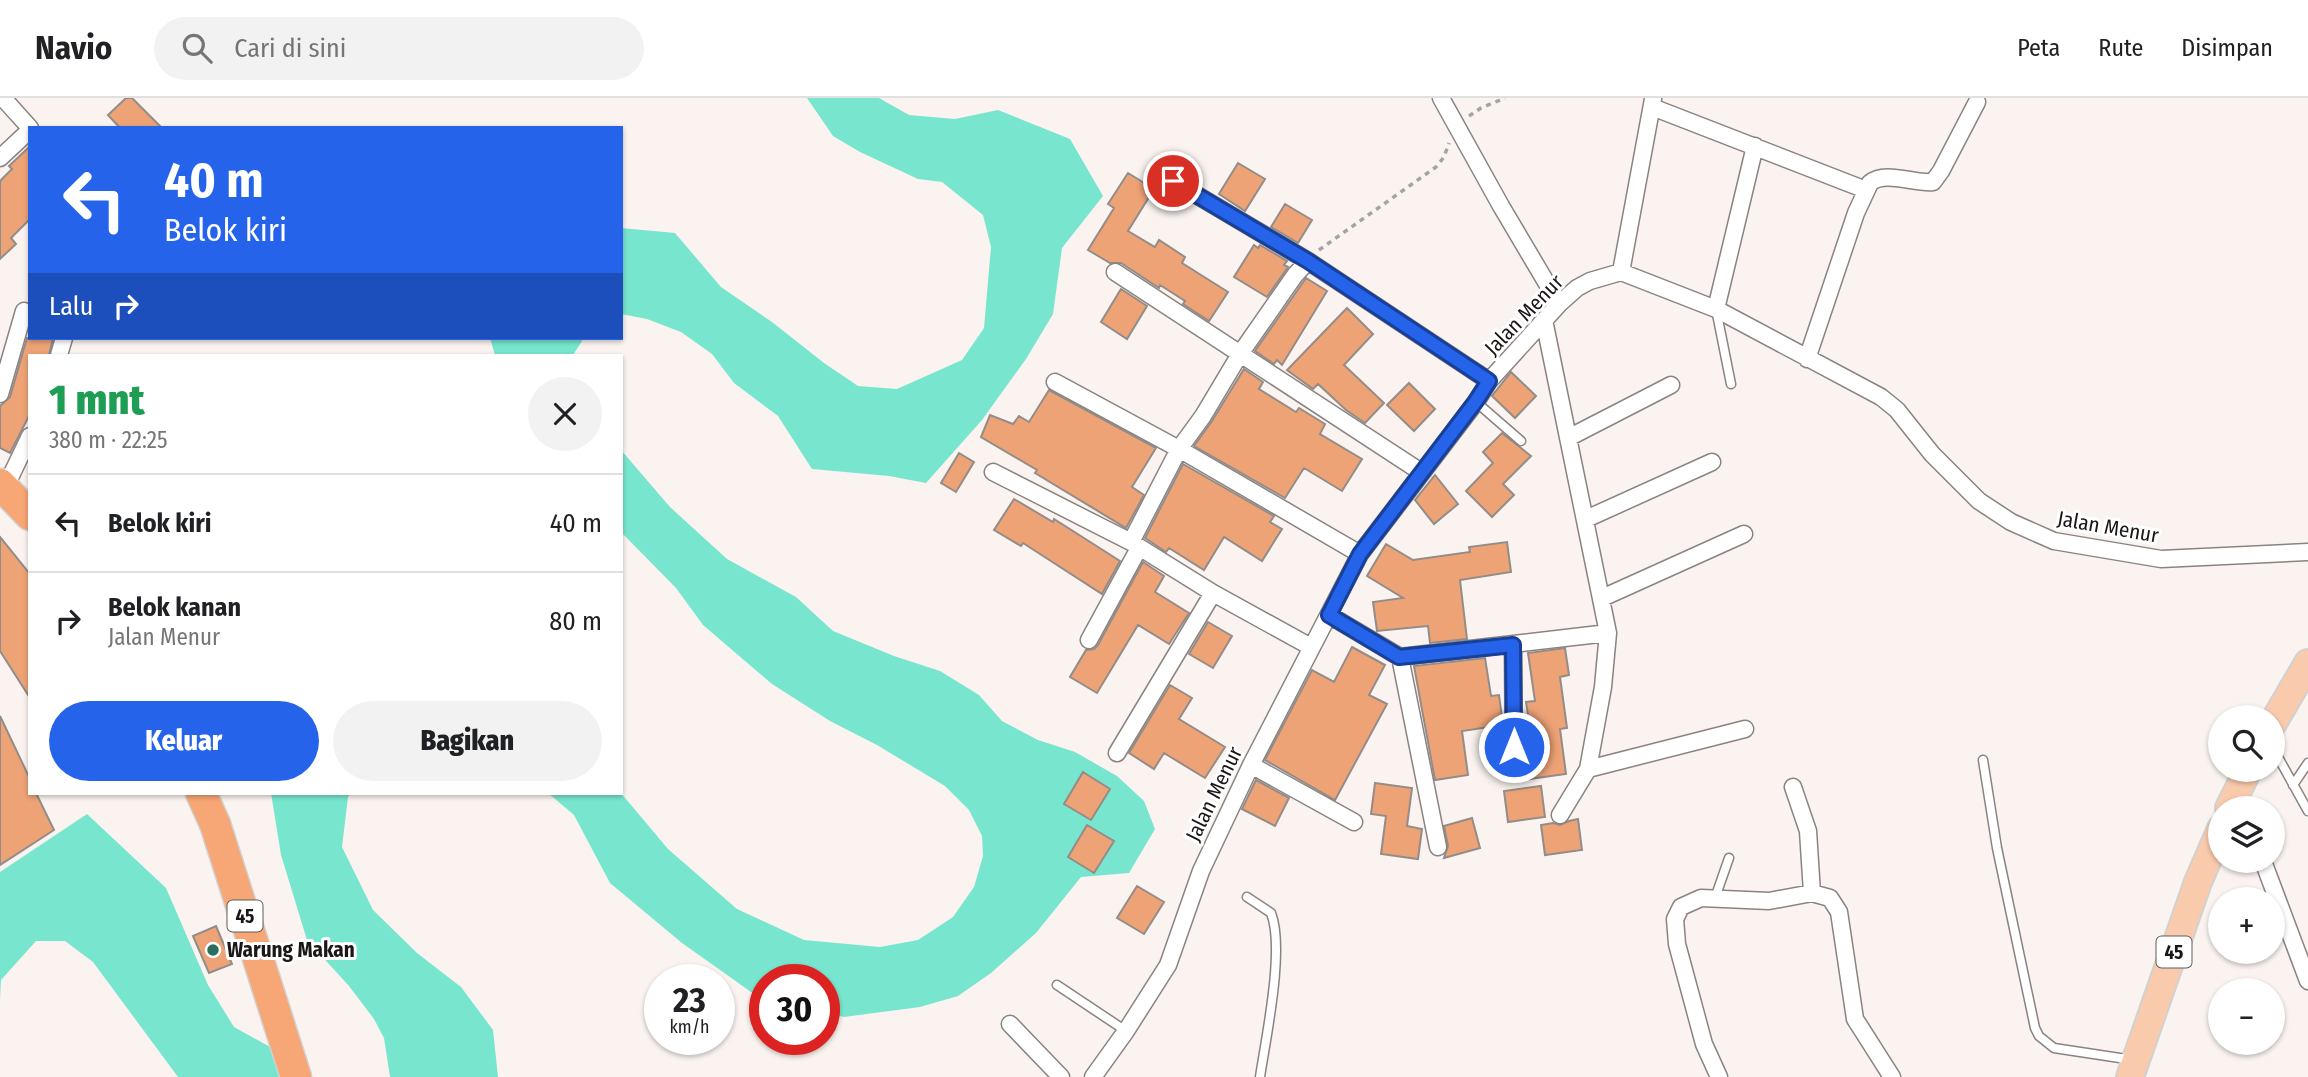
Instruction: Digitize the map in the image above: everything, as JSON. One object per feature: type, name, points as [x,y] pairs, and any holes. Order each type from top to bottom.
[{"type":"highway","points":[[2,486],[28,513]]},
{"type":"highway","name":"45","points":[[202,795],[215,824],[296,1077]]},
{"type":"main road","points":[[2284,705],[2308,663]]},
{"type":"main road","name":"45","points":[[2133,1069],[2208,859]]},
{"type":"street","points":[[3,98],[28,127]]},
{"type":"street","points":[[1441,98],[1559,304]]},
{"type":"street","points":[[1621,272],[1653,102],[1866,190]]},
{"type":"street","points":[[1807,359],[1856,213],[1870,183],[1877,178],[1930,183],[1936,180],[1977,102]]},
{"type":"street","points":[[0,158],[28,131]]},
{"type":"street","points":[[1716,309],[1755,146]]},
{"type":"street","points":[[1173,181],[1308,261],[1489,381]]},
{"type":"street","points":[[1089,639],[1179,449],[1203,416],[1240,354],[1295,275],[1308,261]]},
{"type":"street","points":[[1115,272],[1421,472]]},
{"type":"street","name":"Jalan Menur","points":[[1093,1077],[1168,965],[1200,871],[1251,765],[1360,554],[1489,381],[1559,304],[1577,288],[1590,281],[1621,272],[1716,309],[1889,402],[1932,454],[1979,501],[2011,522],[2054,541],[2161,559],[2308,552]]},
{"type":"street","points":[[0,394],[24,311]]},
{"type":"street","points":[[1544,320],[1608,633],[1603,687],[1588,769],[1560,815]]},
{"type":"street","points":[[1055,382],[1179,449],[1360,554]]},
{"type":"street","points":[[1568,438],[1671,385]]},
{"type":"street","points":[[2,486],[28,440]]},
{"type":"street","points":[[1586,519],[1712,462]]},
{"type":"street","points":[[992,471],[1135,545],[1213,593],[1311,647]]},
{"type":"street","points":[[1602,598],[1744,534]]},
{"type":"street","points":[[1117,753],[1213,593]]},
{"type":"street","points":[[1329,615],[1399,657],[1608,633]]},
{"type":"street","points":[[1513,645],[1514,772]]},
{"type":"street","points":[[1399,657],[1438,847]]},
{"type":"street","points":[[1588,769],[1745,729]]},
{"type":"street","points":[[1251,765],[1354,822]]},
{"type":"street","points":[[1793,788],[1808,831],[1812,892]]},
{"type":"street","points":[[2268,873],[2308,981]]},
{"type":"street","points":[[1719,1077],[1704,1044],[1676,944],[1676,913],[1686,903],[1701,898],[1769,901],[1812,892],[1829,898],[1839,912],[1855,1019],[1892,1077]]},
{"type":"street","points":[[1010,1024],[1061,1077]]},
{"type":"lane","points":[[1716,309],[1731,384]]},
{"type":"lane","points":[[1476,401],[1521,440]]},
{"type":"lane","points":[[1983,760],[2003,876],[2035,1028],[2039,1036],[2054,1048],[2133,1069]]},
{"type":"lane","points":[[2293,785],[2308,763]]},
{"type":"lane","points":[[2285,770],[2308,811]]},
{"type":"lane","points":[[1715,898],[1728,858]]},
{"type":"lane","points":[[1247,897],[1271,913],[1276,936],[1272,997],[1260,1077]]},
{"type":"lane","points":[[1058,985],[1126,1031]]},
{"type":"path","points":[[1308,261],[1324,244],[1436,167],[1444,158],[1457,124],[1482,108],[1505,98]]},
{"type":"shaded area","points":[[807,98],[879,98],[909,115],[955,119],[998,110],[1070,139],[1103,196],[1062,248],[1053,314],[1026,359],[982,420],[926,483],[889,476],[812,469],[778,416],[734,383],[712,354],[681,332],[647,319],[623,314],[623,228],[675,233],[721,287],[858,386],[897,389],[962,360],[984,328],[991,247],[983,215],[942,182],[918,179],[833,136]]},
{"type":"shaded area","points":[[491,340],[583,340],[574,354],[495,354]]},
{"type":"shaded area","points":[[623,452],[670,507],[727,559],[796,597],[833,631],[940,671],[979,695],[1002,721],[1038,740],[1075,752],[1117,776],[1144,801],[1155,829],[1129,873],[1081,877],[1036,933],[991,973],[958,996],[920,1007],[840,1016],[840,964],[749,964],[749,991],[735,981],[735,964],[712,964],[610,883],[574,815],[550,795],[623,795],[668,849],[737,909],[804,940],[880,947],[918,940],[953,917],[974,887],[983,856],[982,836],[969,810],[945,786],[877,745],[830,721],[772,684],[703,625],[676,588],[623,534]]},
{"type":"shaded area","points":[[271,795],[350,795],[342,847],[373,910],[417,953],[461,987],[493,1030],[498,1077],[390,1077],[384,1038],[374,1019],[349,986],[307,940],[281,855]]},
{"type":"shaded area","points":[[87,814],[166,888],[208,985],[234,1027],[272,1048],[302,1077],[178,1077],[93,962],[65,941],[36,941],[1,980],[0,1000],[0,872]]},
{"type":"building","points":[[126,98],[132,98],[160,126],[118,126],[108,115]]},
{"type":"building","points":[[28,148],[28,221],[11,238],[16,244],[0,259],[0,181],[12,169],[9,166]]},
{"type":"building","points":[[1238,163],[1265,179],[1245,211],[1219,194]]},
{"type":"building","points":[[1128,173],[1154,189],[1128,231],[1155,247],[1159,240],[1185,257],[1182,263],[1228,292],[1209,321],[1160,285],[1159,288],[1121,263],[1110,263],[1088,250],[1114,208],[1108,204]]},
{"type":"building","points":[[1285,204],[1312,220],[1298,243],[1271,227]]},
{"type":"building","points":[[1254,245],[1258,248],[1260,245],[1287,261],[1284,265],[1288,267],[1267,297],[1234,277]]},
{"type":"building","points":[[1306,278],[1327,291],[1282,365],[1277,360],[1274,364],[1255,351]]},
{"type":"building","points":[[1121,289],[1147,306],[1127,339],[1101,322]]},
{"type":"building","points":[[1347,308],[1373,334],[1344,365],[1384,403],[1365,423],[1346,410],[1318,384],[1313,389],[1287,370]]},
{"type":"building","points":[[27,338],[53,340],[49,354],[28,354],[28,418],[10,453],[0,448],[0,406],[10,397]]},
{"type":"building","points":[[1244,369],[1263,382],[1259,389],[1296,412],[1299,408],[1325,424],[1320,434],[1362,459],[1342,491],[1304,468],[1285,498],[1194,446]]},
{"type":"building","points":[[1511,372],[1536,396],[1515,418],[1492,396]]},
{"type":"building","points":[[1409,383],[1435,409],[1414,431],[1387,405]]},
{"type":"building","points":[[1049,390],[1156,448],[1132,487],[1144,495],[1126,528],[981,437],[990,415],[1013,424],[1019,416],[1029,422]]},
{"type":"building","points":[[1502,433],[1531,456],[1503,484],[1514,495],[1492,517],[1466,491],[1493,463],[1483,452]]},
{"type":"building","points":[[959,453],[974,462],[956,492],[941,483]]},
{"type":"building","points":[[1183,464],[1274,516],[1270,522],[1282,529],[1262,561],[1224,537],[1204,570],[1169,548],[1166,552],[1145,538]]},
{"type":"building","points":[[1435,475],[1458,504],[1434,524],[1415,500]]},
{"type":"building","points":[[1014,499],[1053,522],[1054,519],[1120,561],[1102,594],[1023,543],[1021,546],[994,530]]},
{"type":"building","points":[[0,537],[28,572],[28,695],[0,651]]},
{"type":"building","points":[[1507,542],[1511,572],[1460,580],[1467,639],[1430,643],[1428,626],[1377,631],[1373,602],[1403,598],[1367,576],[1386,544],[1413,560],[1470,552],[1469,547]]},
{"type":"building","points":[[1143,562],[1164,576],[1155,592],[1189,613],[1169,644],[1138,625],[1097,693],[1070,677],[1086,650],[1094,649],[1098,645]]},
{"type":"building","points":[[1208,622],[1232,636],[1213,668],[1189,654]]},
{"type":"building","points":[[1352,647],[1385,665],[1369,695],[1387,704],[1335,800],[1265,760],[1312,670],[1334,682]]},
{"type":"building","points":[[1565,648],[1569,675],[1560,677],[1567,728],[1560,729],[1566,774],[1529,779],[1525,749],[1533,748],[1526,702],[1535,701],[1528,653]]},
{"type":"building","points":[[1485,658],[1491,696],[1499,695],[1503,725],[1462,731],[1468,775],[1435,780],[1414,666]]},
{"type":"building","points":[[1170,685],[1192,698],[1179,719],[1225,747],[1205,778],[1164,753],[1154,769],[1129,753]]},
{"type":"building","points":[[0,716],[28,775],[28,795],[37,795],[54,830],[0,865]]},
{"type":"building","points":[[1083,772],[1110,789],[1091,820],[1064,804]]},
{"type":"building","points":[[1256,780],[1289,798],[1275,826],[1242,809]]},
{"type":"building","points":[[1375,783],[1412,788],[1407,826],[1422,829],[1418,859],[1381,854],[1386,816],[1371,814]]},
{"type":"building","points":[[1541,786],[1545,817],[1508,822],[1504,791]]},
{"type":"building","points":[[1472,818],[1480,848],[1444,858],[1448,846],[1444,826]]},
{"type":"building","points":[[1578,819],[1582,850],[1545,855],[1541,825],[1560,825]]},
{"type":"building","points":[[1087,825],[1114,841],[1094,873],[1068,857]]},
{"type":"building","points":[[1137,886],[1164,902],[1144,934],[1117,918]]},
{"type":"building","name":"Warung Makan","points":[[216,926],[232,964],[209,973],[193,936]]},
{"type":"place","name":"Warung Makan","points":[[213,950]]},
{"type":"route","points":[[1173,181],[1308,261],[1489,381],[1360,554],[1329,615],[1399,657],[1513,645],[1514,747]]}]
